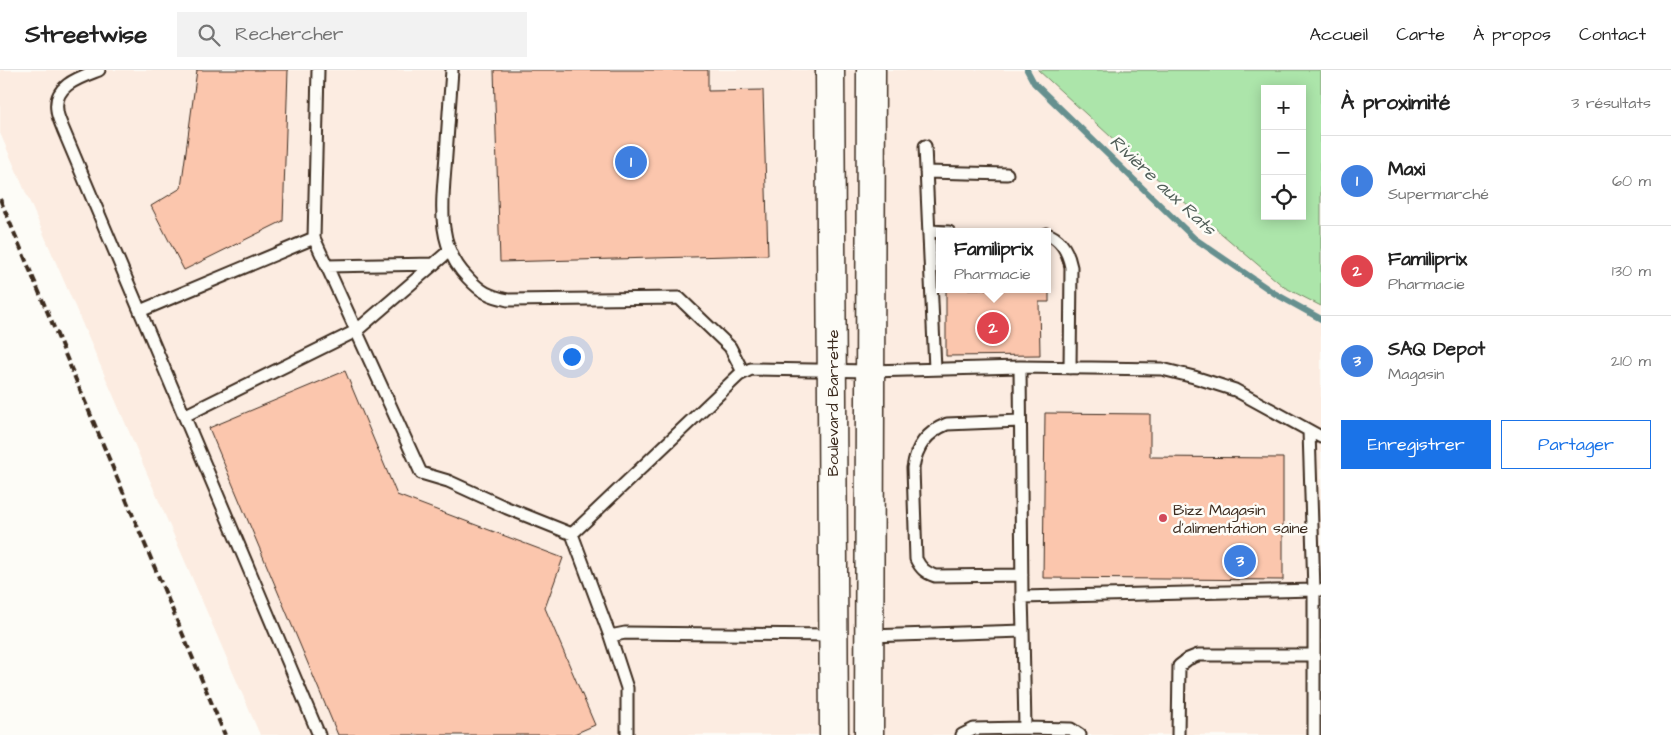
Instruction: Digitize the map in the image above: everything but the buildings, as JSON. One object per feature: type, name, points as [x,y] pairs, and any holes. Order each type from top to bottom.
[{"type":"main road","name":"Boulevard Barrette","points":[[830,70],[834,735]]},
{"type":"main road","points":[[869,735],[871,70]]},
{"type":"lane","points":[[99,70],[69,83],[61,90],[57,99],[56,110],[319,735]]},
{"type":"lane","points":[[318,70],[314,238],[422,473],[448,481],[507,508],[572,534],[627,688],[628,735]]},
{"type":"lane","points":[[452,70],[443,215],[445,239],[449,251],[464,274],[476,287],[486,294],[508,300],[679,298],[730,347],[744,372]]},
{"type":"lane","points":[[925,146],[935,370]]},
{"type":"lane","points":[[926,172],[1007,174]]},
{"type":"lane","points":[[929,231],[936,231]]},
{"type":"lane","points":[[1051,236],[1060,240],[1069,257],[1071,267],[1070,368]]},
{"type":"lane","points":[[140,311],[314,238]]},
{"type":"lane","points":[[184,416],[356,331],[449,251]]},
{"type":"lane","points":[[327,266],[434,264]]},
{"type":"lane","points":[[1020,367],[1025,728]]},
{"type":"lane","points":[[572,534],[744,372],[751,369],[832,371],[1020,367],[1162,369],[1235,390],[1321,438]]},
{"type":"lane","points":[[1020,421],[947,424],[937,428],[925,437],[915,456],[913,468],[916,559],[920,568],[926,573],[935,576],[1022,575]]},
{"type":"lane","points":[[1309,431],[1317,590],[1314,655],[1314,735]]},
{"type":"lane","points":[[1022,597],[1317,590]]},
{"type":"lane","points":[[869,636],[1023,631]]},
{"type":"lane","points":[[610,636],[625,633],[834,635]]},
{"type":"lane","points":[[1178,735],[1179,666],[1188,658],[1198,655],[1314,655]]},
{"type":"lane","points":[[962,735],[974,729],[1025,728],[1071,729],[1080,735]]},
{"type":"shaded area","points":[[0,70],[1038,70],[1147,170],[1284,287],[1321,306],[1321,735],[260,735],[0,133]]},
{"type":"green space","points":[[1038,70],[1321,70],[1321,306],[1284,287],[1147,170]]},
{"type":"waterway","name":"Rivière aux Rats","points":[[1027,70],[1034,83],[1194,238],[1274,293],[1321,319]]},
{"type":"railway","points":[[0,199],[225,735]]},
{"type":"place","name":"Maxi","points":[[631,162]]},
{"type":"place","name":"Familiprix","points":[[993,328]]},
{"type":"place","name":"Bizz Magasin d'alimentation saine","points":[[1163,518]]},
{"type":"place","name":"SAQ Depot","points":[[1240,561]]}]
